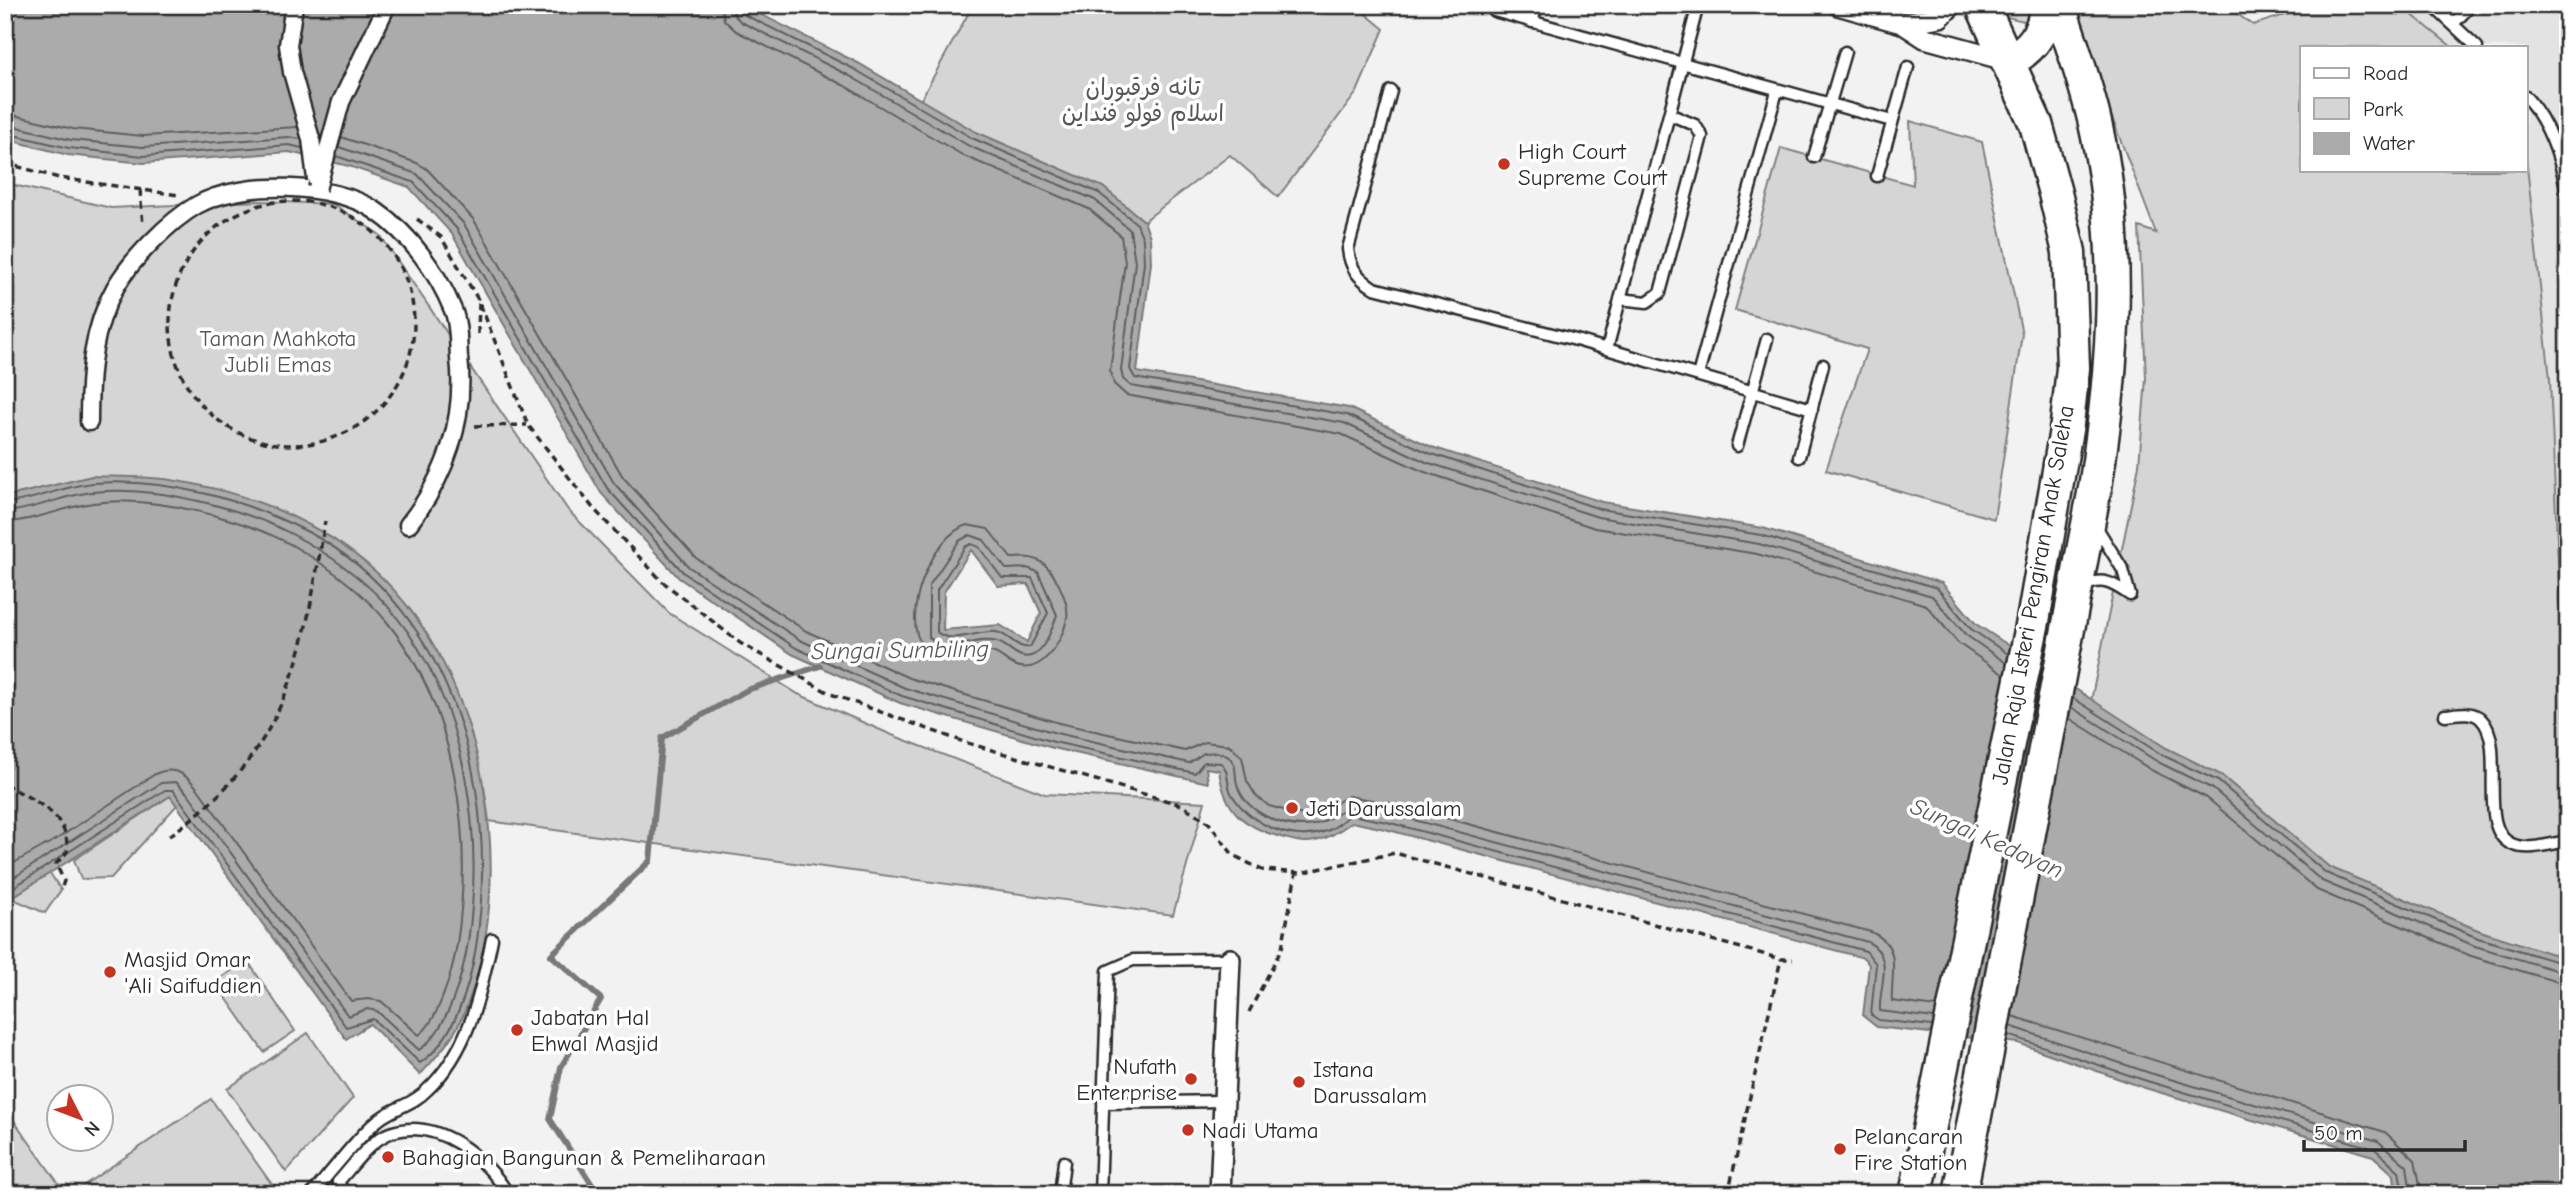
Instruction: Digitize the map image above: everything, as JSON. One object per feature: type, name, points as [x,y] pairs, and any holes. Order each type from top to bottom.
[{"type":"main road","name":"Jalan Raja Isteri Pengiran Anak Saleha","points":[[1916,1194],[2033,621],[2067,424],[2073,368],[2069,251],[2055,193],[2036,124],[1982,5]]},
{"type":"main road","points":[[2008,61],[2024,52],[2035,40],[2045,24],[2046,5]]},
{"type":"main road","name":"Jalan Raja Isteri Pengiran Anak Saleha","points":[[1960,1194],[2092,506],[2112,374],[2114,303],[2109,207],[2095,122],[2059,5]]},
{"type":"street","points":[[294,5],[288,45],[292,72],[311,139],[317,189]]},
{"type":"street","points":[[1838,5],[1902,23],[1925,38],[2008,61]]},
{"type":"street","points":[[1902,23],[1940,18],[1952,5]]},
{"type":"street","points":[[317,189],[341,102],[381,8]]},
{"type":"street","points":[[89,422],[89,379],[95,338],[115,288],[147,247],[197,205],[251,188],[317,189],[375,210],[421,252],[454,312],[463,390],[450,451],[429,499],[408,525]]},
{"type":"street","points":[[1220,1194],[1230,959]]},
{"type":"lane","points":[[1489,5],[1494,12],[1892,121]]},
{"type":"lane","points":[[1532,22],[1536,5]]},
{"type":"lane","points":[[1606,349],[1698,5]]},
{"type":"lane","points":[[2432,5],[2476,46]]},
{"type":"lane","points":[[2453,24],[2470,5]]},
{"type":"lane","points":[[1814,157],[1845,52]]},
{"type":"lane","points":[[1877,176],[1908,67]]},
{"type":"lane","points":[[1391,91],[1348,249],[1355,272],[1374,288],[1606,349],[1811,409]]},
{"type":"lane","points":[[1698,375],[1777,91]]},
{"type":"lane","points":[[2528,100],[2564,162],[2568,199]]},
{"type":"lane","points":[[1620,299],[1647,302],[1660,293],[1702,136],[1695,125],[1669,114]]},
{"type":"lane","points":[[1737,446],[1767,339]]},
{"type":"lane","points":[[1798,457],[1823,365]]},
{"type":"lane","points":[[2076,592],[2099,580],[2111,583],[2130,596],[2123,570],[2098,532],[2092,506]]},
{"type":"lane","points":[[2445,715],[2468,713],[2481,718],[2491,735],[2496,821],[2499,832],[2511,845],[2527,847],[2568,841]]},
{"type":"lane","points":[[312,1194],[381,1118],[407,1106],[428,1090],[451,1059],[475,1016],[492,939]]},
{"type":"lane","points":[[1100,1194],[1108,971],[1133,960],[1230,959]]},
{"type":"lane","points":[[1103,1103],[1223,1101]]},
{"type":"lane","points":[[345,1194],[338,1182],[370,1147],[388,1133],[421,1129],[457,1142],[499,1179],[508,1194]]},
{"type":"lane","points":[[1060,1194],[1064,1162]]},
{"type":"path","points":[[5,163],[59,178],[179,195]]},
{"type":"path","points":[[140,190],[143,228]]},
{"type":"path","points":[[274,200],[326,204],[365,223],[397,257],[416,315],[409,362],[396,389],[367,421],[326,442],[267,444],[218,423],[199,406],[177,369],[168,324],[184,262],[223,220],[274,200]]},
{"type":"path","points":[[414,217],[441,237],[479,301],[528,425],[593,508],[663,582],[740,643],[831,694],[964,742],[1182,805],[1209,822],[1233,855],[1262,870],[1296,873],[1395,853],[1781,959],[1793,959]]},
{"type":"path","points":[[473,426],[528,425]]},
{"type":"path","points":[[169,836],[220,795],[274,721],[304,641],[326,521]]},
{"type":"path","points":[[5,784],[38,801],[57,817],[64,829],[68,849],[56,864],[64,881],[61,890]]},
{"type":"path","points":[[1244,1023],[1282,948],[1296,873]]},
{"type":"path","points":[[1728,1194],[1781,959]]},
{"type":"path","points":[[273,1186],[281,1194]]},
{"type":"shaded area","points":[[2400,5],[2568,5],[2568,791],[2550,379],[2528,172],[2528,46],[2451,46]]},
{"type":"green space","name":"تانه فرقبوران اسلام فولو فنداين","points":[[973,5],[1355,5],[1384,29],[1357,92],[1278,197],[1230,155],[1144,221],[1103,187],[976,132],[920,101]]},
{"type":"green space","points":[[1990,5],[2030,5],[2037,24],[1994,14]]},
{"type":"green space","points":[[2069,5],[2224,5],[2253,25],[2317,5],[2400,5],[2451,46],[2300,46],[2300,172],[2528,172],[2550,379],[2568,791],[2567,959],[2480,931],[2329,867],[2221,775],[2166,748],[2091,701],[2139,465],[2146,378],[2139,227],[2156,233]]},
{"type":"green space","points":[[1910,121],[1982,142],[2022,334],[1994,519],[1826,470],[1867,349],[1735,310],[1781,148],[1913,185]]},
{"type":"green space","name":"Taman Mahkota Jubli Emas","points":[[5,183],[111,208],[261,201],[333,204],[380,235],[568,510],[669,613],[798,694],[892,735],[1045,794],[1205,802],[1173,915],[489,821],[484,786],[92,476],[5,497]]},
{"type":"green space","points":[[170,796],[177,805],[111,878],[81,879],[74,860]]},
{"type":"green space","points":[[50,873],[61,890],[45,913],[11,898]]},
{"type":"green space","points":[[247,960],[295,1031],[264,1052],[215,982]]},
{"type":"green space","points":[[308,1033],[353,1098],[286,1172],[227,1089]]},
{"type":"green space","points":[[211,1099],[273,1186],[266,1194],[71,1194]]},
{"type":"green space","points":[[5,1108],[66,1194],[5,1194]]},
{"type":"water","name":"Sungai Kedayan","points":[[5,5],[742,5],[858,63],[976,132],[1103,187],[1144,221],[1150,237],[1151,263],[1137,372],[1349,408],[1432,447],[1602,502],[1763,528],[1942,583],[1976,624],[2166,748],[2221,775],[2329,867],[2480,931],[2568,959],[2568,1194],[2396,1194],[2394,1175],[2373,1156],[2145,1088],[2018,1043],[1877,1027],[1863,1016],[1869,965],[1864,958],[1352,822],[1320,840],[1291,840],[1256,828],[1238,815],[1225,796],[1219,770],[1206,768],[1208,783],[1053,748],[900,703],[792,654],[679,578],[601,493],[452,234],[409,187],[349,166],[289,152],[143,163],[68,155],[5,139]],"holes":[[[971,550],[998,586],[1028,584],[1041,613],[1027,642],[1000,625],[943,630],[944,592]]]},
{"type":"water","points":[[92,476],[151,478],[199,485],[254,500],[306,523],[354,554],[376,572],[414,614],[444,665],[467,721],[482,781],[490,842],[489,903],[480,962],[463,1016],[449,1040],[420,1075],[370,1024],[346,1039],[170,796],[11,898],[5,890],[5,497]]},
{"type":"waterway","name":"Sungai Sumbiling","points":[[598,1194],[550,1119],[561,1067],[601,999],[551,955],[650,861],[662,738],[747,690],[820,666]]},
{"type":"place","name":"High Court Supreme Court","points":[[1504,164]]},
{"type":"place","name":"Jeti Darussalam","points":[[1292,808]]},
{"type":"place","name":"Masjid Omar 'Ali Saifuddien","points":[[110,972]]},
{"type":"place","name":"Jabatan Hal Ehwal Masjid","points":[[517,1030]]},
{"type":"place","name":"Nufath Enterprise","points":[[1191,1079]]},
{"type":"place","name":"Istana Darussalam","points":[[1299,1082]]},
{"type":"place","name":"Nadi Utama","points":[[1188,1130]]},
{"type":"place","name":"Pelancaran Fire Station","points":[[1840,1149]]},
{"type":"place","name":"Bahagian Bangunan & Pemeliharaan","points":[[388,1157]]}]
